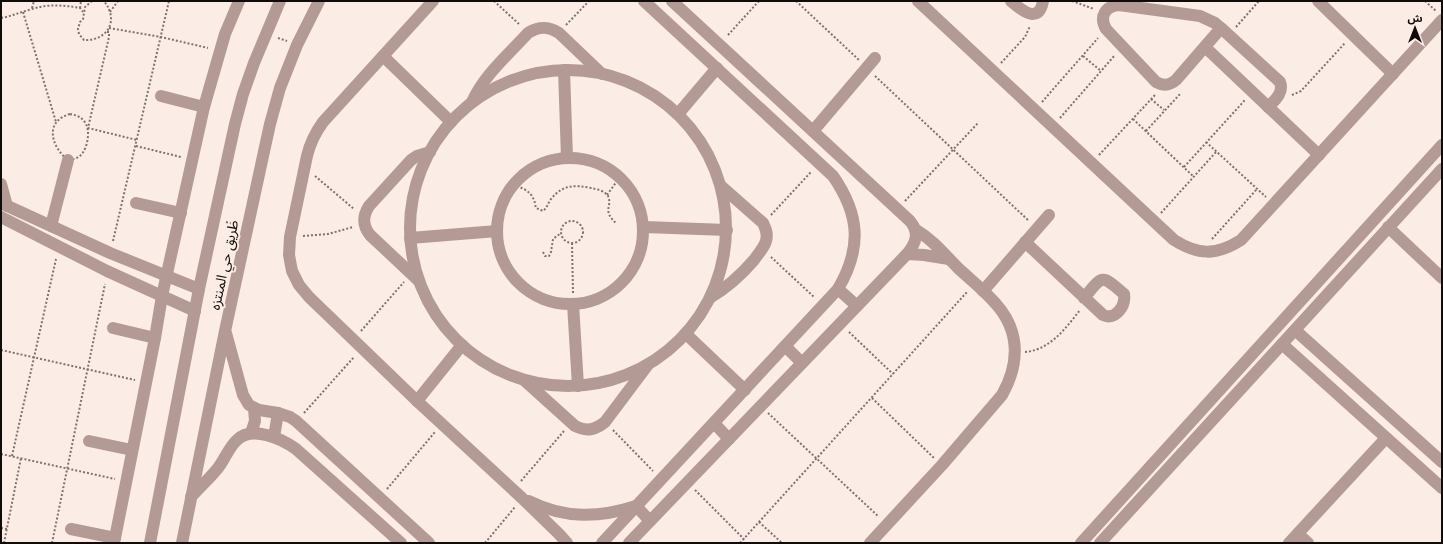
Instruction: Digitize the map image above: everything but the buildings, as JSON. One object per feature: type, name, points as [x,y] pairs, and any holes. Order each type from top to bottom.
[{"type":"street","points":[[71,529],[114,540],[155,338],[162,296],[204,107],[220,50],[237,1]]},
{"type":"street","name":"طريق حي المنتزه","points":[[150,543],[199,290],[230,146],[244,94],[265,34],[280,1]]},
{"type":"street","name":"طريق حي المنتزه","points":[[182,543],[225,331],[270,124],[280,88],[297,45],[319,1]]},
{"type":"street","points":[[433,1],[315,132],[304,167],[290,237],[289,255],[292,271],[299,285],[308,297],[416,401],[560,534],[566,543]]},
{"type":"street","points":[[602,543],[838,289],[852,258],[855,240],[854,223],[850,206],[843,190],[833,176],[717,68],[658,5],[644,1]]},
{"type":"street","points":[[672,1],[910,221],[915,229],[930,239],[996,304],[1007,319],[1013,335],[1016,353],[1014,368],[1010,382],[1002,395],[942,465],[870,543]]},
{"type":"street","points":[[918,1],[1174,240],[1186,248],[1200,252],[1215,252],[1228,248],[1241,240],[1393,74],[1439,16]]},
{"type":"street","points":[[1011,1],[1027,14],[1038,12],[1043,1]]},
{"type":"street","points":[[1318,1],[1393,74]]},
{"type":"street","points":[[1225,32],[1204,48],[1176,80],[1168,85],[1164,85],[1156,82],[1122,47],[1106,29],[1102,18],[1104,12],[1108,8],[1113,5],[1119,5],[1192,14],[1208,19],[1225,32],[1278,79],[1282,86],[1280,94],[1268,107]]},
{"type":"street","points":[[472,104],[478,89],[488,76],[528,33],[535,29],[544,27],[559,33],[602,74]]},
{"type":"street","points":[[1204,48],[1319,155]]},
{"type":"street","points":[[383,56],[451,122]]},
{"type":"street","points":[[813,131],[875,58]]},
{"type":"street","points":[[678,114],[717,68]]},
{"type":"street","points":[[564,70],[567,158]]},
{"type":"street","points":[[564,70],[602,74],[623,80],[643,89],[661,100],[678,114],[697,135],[711,159],[721,186],[726,208],[727,230],[725,253],[720,275],[711,297],[700,317],[686,334],[668,351],[647,365],[625,375],[602,382],[578,386],[550,385],[523,379],[501,371],[481,360],[462,345],[440,320],[429,304],[415,276],[410,238],[410,216],[420,172],[430,152],[451,122],[472,104],[492,90],[515,80],[539,73],[564,70]]},
{"type":"street","points":[[753,102],[766,87]]},
{"type":"street","points":[[161,96],[204,107]]},
{"type":"street","points":[[1081,543],[1442,145]]},
{"type":"street","points":[[415,276],[366,230],[364,221],[365,212],[411,160],[430,152]]},
{"type":"street","points":[[567,158],[579,158],[601,164],[620,177],[634,195],[639,205],[644,227],[641,250],[632,271],[624,280],[616,288],[596,299],[574,304],[550,301],[529,291],[520,284],[506,265],[501,254],[497,231],[501,207],[506,195],[513,185],[532,169],[555,160],[567,158]]},
{"type":"street","points":[[50,226],[68,160]]},
{"type":"street","points":[[833,176],[845,161]]},
{"type":"street","points":[[1100,543],[1442,169]]},
{"type":"street","points":[[1,184],[3,209]]},
{"type":"street","points":[[711,297],[731,284],[740,276],[762,249],[766,243],[767,236],[763,223],[721,186]]},
{"type":"street","points":[[136,203],[181,213]]},
{"type":"street","points":[[3,209],[50,226],[199,290]]},
{"type":"street","points":[[3,209],[59,246],[107,271],[195,312]]},
{"type":"street","points":[[979,287],[1025,242],[1049,215]]},
{"type":"street","points":[[644,227],[727,230]]},
{"type":"street","points":[[1388,227],[1442,278]]},
{"type":"street","points":[[629,543],[907,254],[916,242],[915,229]]},
{"type":"street","points":[[410,238],[497,231]]},
{"type":"street","points":[[1025,242],[1086,299]]},
{"type":"street","points":[[907,254],[949,259]]},
{"type":"street","points":[[838,289],[857,306]]},
{"type":"street","points":[[574,304],[578,386]]},
{"type":"street","points":[[113,328],[155,338]]},
{"type":"street","points":[[1295,330],[1442,462]]},
{"type":"street","points":[[225,331],[243,395],[250,405],[254,408],[290,417],[296,421],[429,543]]},
{"type":"street","points":[[686,334],[745,390]]},
{"type":"street","points":[[1282,344],[1442,488]]},
{"type":"street","points":[[416,401],[462,345]]},
{"type":"street","points":[[785,346],[802,363]]},
{"type":"street","points":[[523,379],[575,426],[583,430],[591,430],[599,427],[605,422],[647,365]]},
{"type":"street","points":[[251,433],[255,421],[254,408]]},
{"type":"street","points":[[274,437],[278,413]]},
{"type":"street","points":[[714,423],[729,439]]},
{"type":"street","points":[[191,497],[218,469],[236,440],[240,437],[251,433],[274,437],[285,442],[296,450],[401,543]]},
{"type":"street","points":[[1289,543],[1386,438]]},
{"type":"street","points":[[89,441],[132,450]]},
{"type":"street","points":[[356,503],[369,488]]},
{"type":"street","points":[[518,494],[543,507],[570,514],[604,515],[636,506]]},
{"type":"street","points":[[636,506],[650,521]]},
{"type":"street","points":[[1298,534],[1308,543]]},
{"type":"path","points":[[32,8],[34,1]]},
{"type":"path","points":[[80,8],[81,1]]},
{"type":"path","points":[[92,1],[85,7],[83,19],[80,22],[78,29],[84,40],[95,40],[107,32],[109,28],[111,17],[110,12],[106,3],[103,1]]},
{"type":"path","points":[[110,12],[118,1]]},
{"type":"path","points":[[110,253],[170,1]]},
{"type":"path","points":[[494,1],[528,33]]},
{"type":"path","points":[[559,33],[589,1]]},
{"type":"path","points":[[719,44],[759,1]]},
{"type":"path","points":[[796,1],[1037,229]]},
{"type":"path","points":[[1072,1],[1104,12]]},
{"type":"path","points":[[1225,32],[1259,1]]},
{"type":"path","points":[[1425,1],[1439,16]]},
{"type":"path","points":[[1,18],[32,8],[48,6],[64,5],[80,8],[83,12]]},
{"type":"path","points":[[22,12],[56,122]]},
{"type":"path","points":[[994,72],[1025,37],[1030,26],[1032,14]]},
{"type":"path","points":[[109,28],[161,37],[220,50]]},
{"type":"path","points":[[1035,110],[1106,29]]},
{"type":"path","points":[[88,128],[85,121],[78,116],[70,114],[62,116],[56,122],[53,130],[53,139],[61,155],[68,160],[74,159],[81,154],[88,138],[88,128],[109,37],[109,32],[107,32]]},
{"type":"path","points":[[265,34],[297,45]]},
{"type":"path","points":[[1280,94],[1291,96],[1301,91],[1353,35]]},
{"type":"path","points":[[1052,126],[1122,47]]},
{"type":"path","points":[[1083,56],[1101,71]]},
{"type":"path","points":[[1091,163],[1164,85]]},
{"type":"path","points":[[1184,167],[1253,92]]},
{"type":"path","points":[[1151,99],[1164,110]]},
{"type":"path","points":[[1133,118],[1194,177]]},
{"type":"path","points":[[897,209],[978,123]]},
{"type":"path","points":[[88,128],[137,140]]},
{"type":"path","points":[[1206,142],[1274,204]]},
{"type":"path","points":[[136,146],[192,160]]},
{"type":"path","points":[[1154,222],[1216,152]]},
{"type":"path","points":[[763,223],[819,163]]},
{"type":"path","points":[[290,237],[328,234],[346,230],[364,221],[304,167]]},
{"type":"path","points":[[607,195],[620,177]]},
{"type":"path","points":[[513,185],[522,188],[529,193],[534,198],[536,208],[543,211],[547,208],[552,198],[568,187],[580,186],[594,188],[607,195],[609,199],[608,214],[617,224]]},
{"type":"path","points":[[1200,252],[1257,189]]},
{"type":"path","points":[[215,219],[248,228]]},
{"type":"path","points":[[543,252],[545,256],[549,256],[553,239],[561,232],[562,228],[568,222],[576,222],[580,224],[583,232],[582,236],[576,242],[572,243],[565,240],[561,232]]},
{"type":"path","points":[[572,243],[574,304]]},
{"type":"path","points":[[12,456],[59,246]]},
{"type":"path","points":[[762,249],[823,305]]},
{"type":"path","points":[[52,543],[107,271]]},
{"type":"path","points":[[296,421],[357,344],[415,276]]},
{"type":"path","points":[[740,543],[893,374],[979,287]]},
{"type":"path","points":[[1016,353],[1028,352],[1040,348],[1050,342],[1068,325],[1086,299]]},
{"type":"path","points":[[840,324],[893,374]]},
{"type":"path","points":[[1,350],[146,383]]},
{"type":"path","points":[[872,398],[942,465]]},
{"type":"path","points":[[761,406],[887,525]]},
{"type":"path","points":[[485,543],[518,494],[571,422]]},
{"type":"path","points":[[605,422],[661,479]]},
{"type":"path","points":[[380,498],[442,424]]},
{"type":"path","points":[[1,454],[126,481]]},
{"type":"path","points":[[4,543],[21,458]]},
{"type":"path","points":[[688,482],[744,539]]},
{"type":"path","points":[[759,522],[782,543]]},
{"type":"path","points":[[1,528],[7,529]]},
{"type":"path","points":[[1,536],[6,537]]}]
